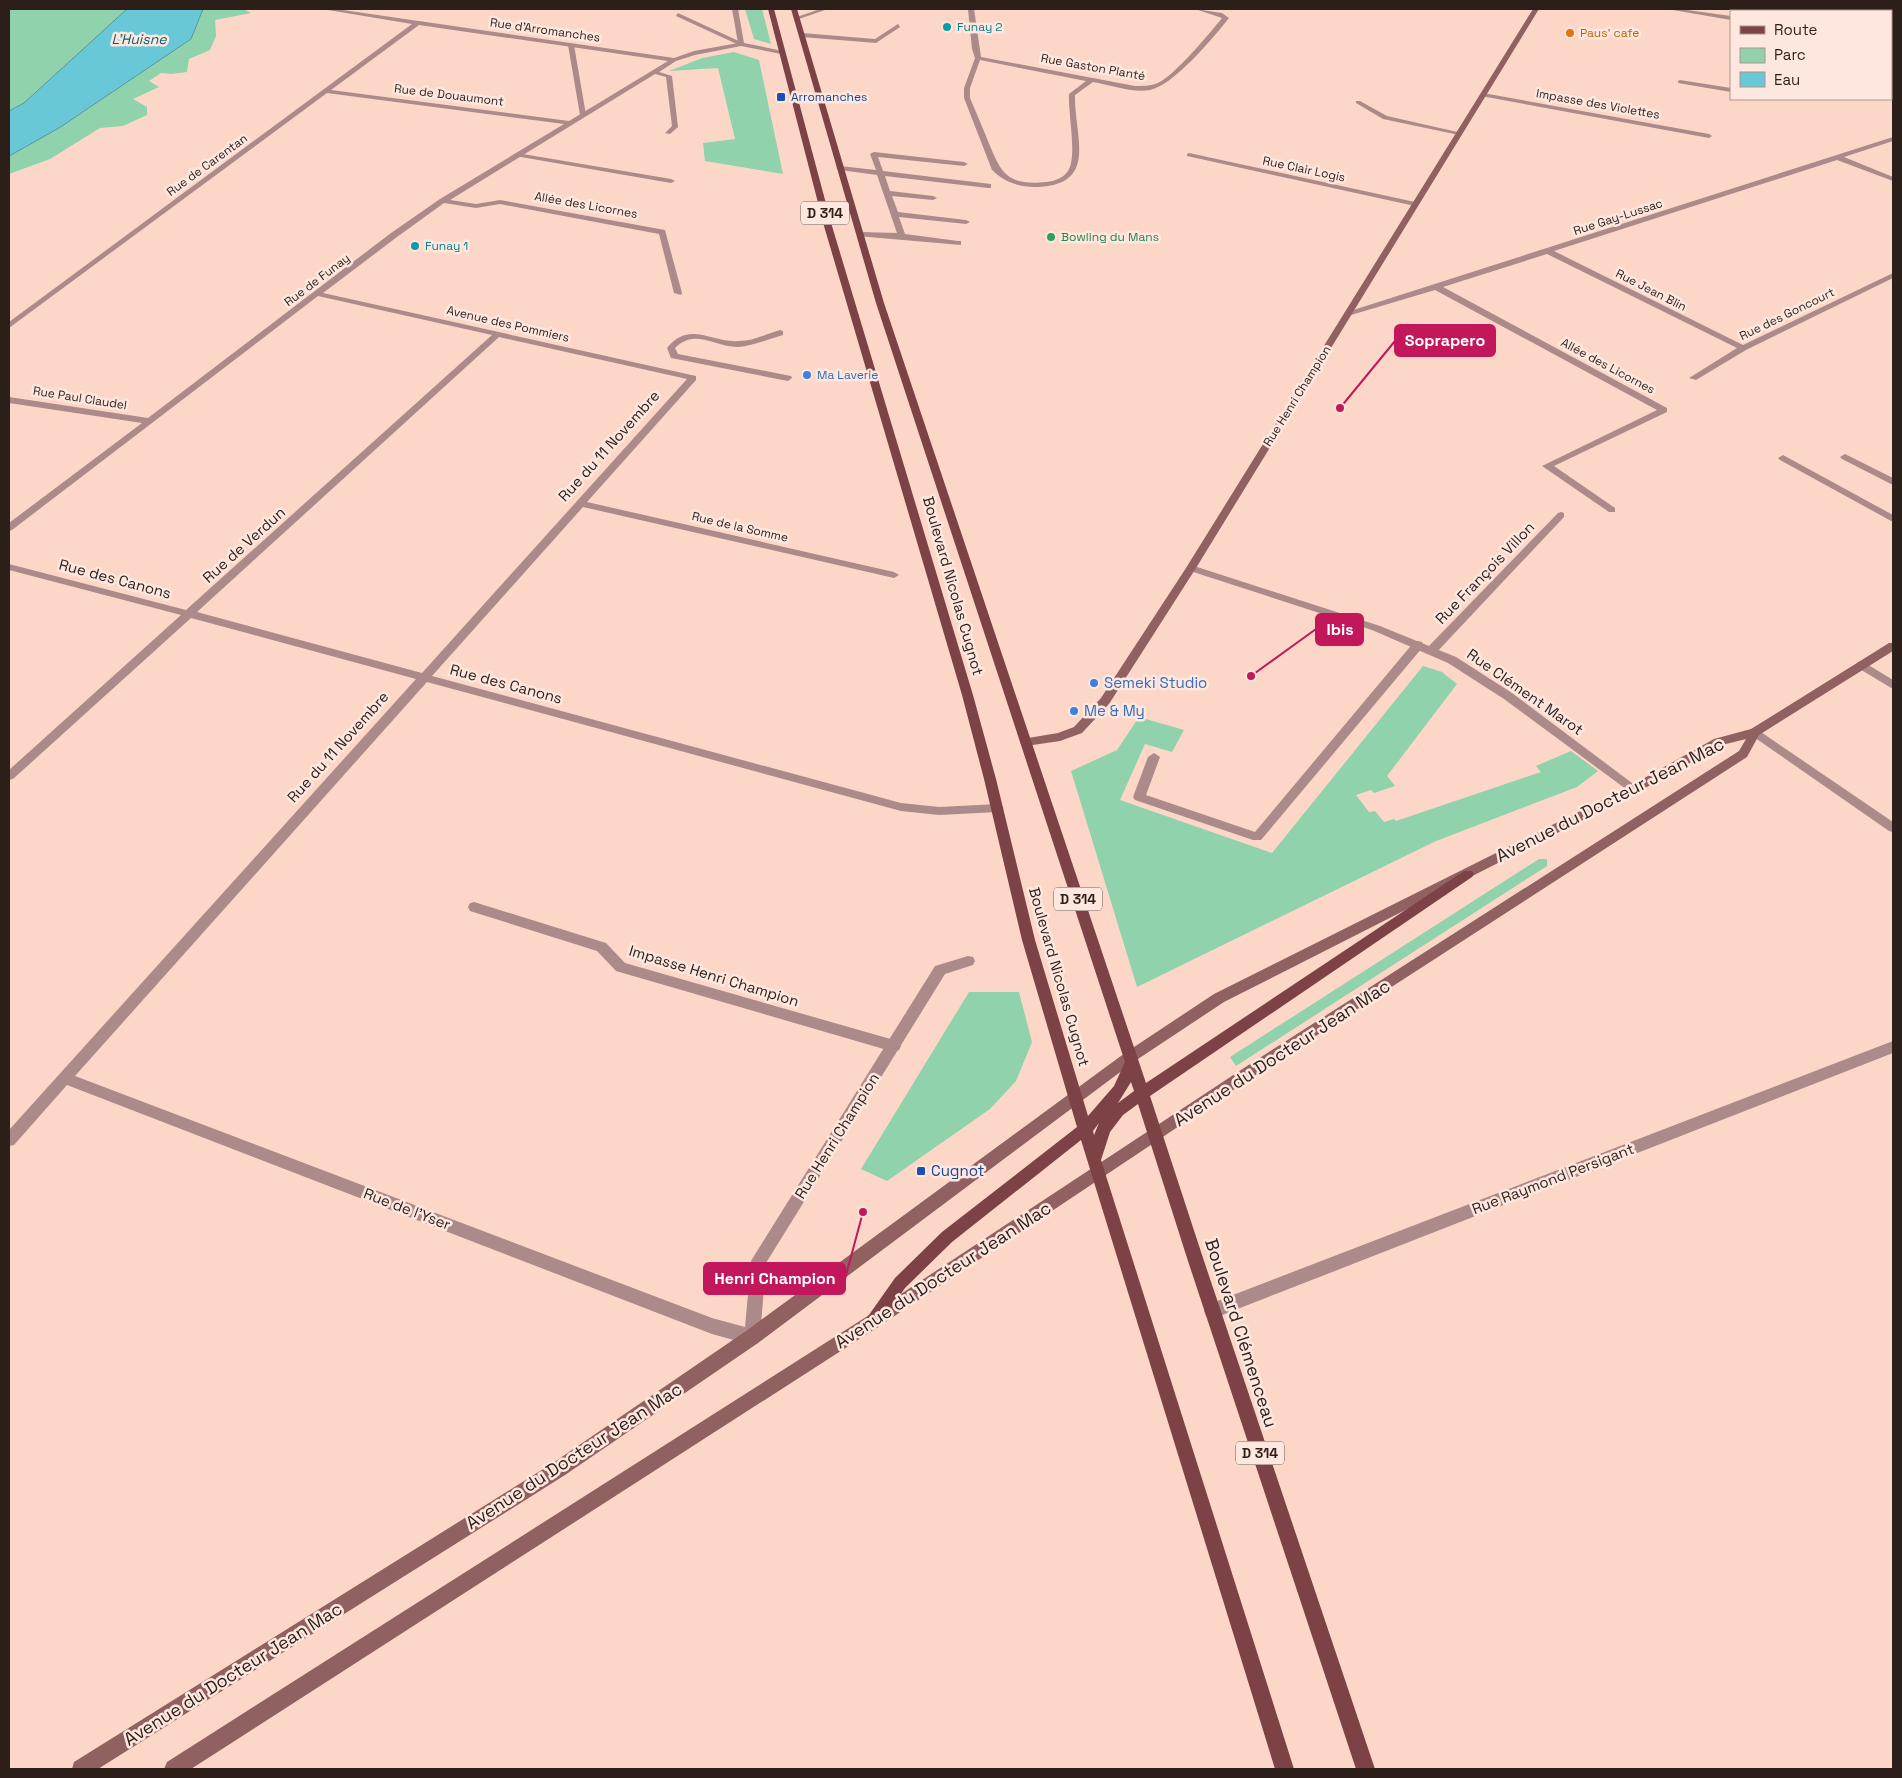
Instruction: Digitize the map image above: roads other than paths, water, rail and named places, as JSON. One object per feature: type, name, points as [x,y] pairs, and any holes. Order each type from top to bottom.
[{"type":"main road","name":"Boulevard Nicolas Cugnot","points":[[771,9],[851,307],[935,582],[998,808],[1021,913],[1076,1096],[1097,1174]]},
{"type":"main road","name":"Rue Henri Champion","points":[[1026,742],[1060,737],[1078,730],[1105,701],[1191,568],[1536,9]]},
{"type":"main road","name":"Boulevard Nicolas Cugnot","points":[[795,13],[880,303],[1155,1136]]},
{"type":"main road","points":[[1755,732],[1893,646]]},
{"type":"main road","name":"Avenue du Docteur Jean Mac","points":[[81,1769],[559,1469],[752,1337],[1076,1096],[1219,998],[1634,789],[1718,742],[1755,732]]},
{"type":"main road","name":"Avenue du Docteur Jean Mac","points":[[174,1769],[872,1322],[1252,1070],[1743,754],[1755,732]]},
{"type":"main road","points":[[1097,1174],[1095,1158],[1098,1139],[1104,1125],[1125,1105],[1468,874]]},
{"type":"main road","points":[[872,1322],[900,1283],[947,1237],[1085,1129],[1116,1094],[1127,1078],[1131,1059]]},
{"type":"main road","name":"Boulevard Clémenceau","points":[[1155,1136],[1366,1769]]},
{"type":"main road","name":"D 314","points":[[1097,1174],[1285,1769]]},
{"type":"street","name":"Rue d'Arromanches","points":[[324,9],[674,60]]},
{"type":"street","points":[[735,9],[741,44]]},
{"type":"street","points":[[795,13],[825,9]]},
{"type":"street","points":[[970,9],[975,49],[978,58],[967,88],[967,98],[995,168],[1002,176],[1015,182],[1035,185],[1055,184],[1066,180],[1071,174],[1076,157],[1070,107],[1072,94],[1090,80]]},
{"type":"street","name":"Rue Gaston Planté","points":[[978,58],[1135,88],[1149,88],[1163,83],[1200,48],[1226,18],[1220,14],[1198,9]]},
{"type":"street","points":[[1670,9],[1727,18],[1727,9]]},
{"type":"street","name":"Rue de Funay","points":[[678,15],[741,44],[781,52]]},
{"type":"street","name":"Rue de Carentan","points":[[9,326],[417,23]]},
{"type":"street","points":[[802,34],[876,41],[898,26]]},
{"type":"street","name":"Rue de Funay","points":[[9,528],[394,235],[443,201],[674,60],[741,44]]},
{"type":"street","points":[[571,45],[583,115]]},
{"type":"street","points":[[653,72],[669,76],[675,127],[668,133]]},
{"type":"street","points":[[1680,82],[1730,90]]},
{"type":"street","name":"Rue de Douaumont","points":[[326,91],[569,123]]},
{"type":"street","name":"Impasse des Violettes","points":[[1483,95],[1709,136]]},
{"type":"street","points":[[1358,102],[1385,118],[1459,133]]},
{"type":"street","name":"Rue Gay-Lussac","points":[[1348,313],[1436,288],[1893,139]]},
{"type":"street","points":[[902,236],[874,154],[964,164]]},
{"type":"street","points":[[517,155],[671,180]]},
{"type":"street","name":"Rue Clair Logis","points":[[1189,155],[1415,204]]},
{"type":"street","points":[[1839,158],[1893,179]]},
{"type":"street","points":[[840,168],[988,186]]},
{"type":"street","points":[[888,193],[933,198]]},
{"type":"street","name":"Allée des Licornes","points":[[443,201],[476,206],[500,202],[662,232],[678,293]]},
{"type":"street","points":[[894,214],[966,222]]},
{"type":"street","points":[[860,234],[902,236],[958,243]]},
{"type":"street","name":"Rue Jean Blin","points":[[1548,251],[1743,348]]},
{"type":"street","name":"Rue des Goncourt","points":[[1693,378],[1743,348],[1893,275]]},
{"type":"street","name":"Allée des Licornes","points":[[1436,288],[1664,410],[1547,466],[1612,510]]},
{"type":"street","name":"Avenue des Pommiers","points":[[318,294],[693,378]]},
{"type":"street","points":[[780,333],[738,345],[690,335],[678,339],[671,348],[674,356],[788,378]]},
{"type":"street","name":"Rue de Verdun","points":[[9,776],[498,334]]},
{"type":"street","name":"Rue du 11 Novembre","points":[[9,1140],[693,378]]},
{"type":"street","name":"Rue Paul Claudel","points":[[9,400],[148,421]]},
{"type":"street","points":[[1845,457],[1893,482]]},
{"type":"street","points":[[1783,458],[1893,519]]},
{"type":"street","name":"Rue de la Somme","points":[[580,503],[894,575]]},
{"type":"street","name":"Rue François Villon","points":[[1431,651],[1561,515]]},
{"type":"street","name":"Rue des Canons","points":[[9,567],[190,614],[901,807],[939,811],[998,808]]},
{"type":"street","name":"Rue Clément Marot","points":[[1191,568],[1376,628],[1452,660],[1508,696],[1634,789]]},
{"type":"street","points":[[1154,757],[1139,797],[1257,837],[1418,645]]},
{"type":"street","points":[[1862,665],[1893,685]]},
{"type":"street","points":[[1755,732],[1893,828]]},
{"type":"street","name":"Impasse Henri Champion","points":[[474,907],[601,947],[621,968],[894,1046]]},
{"type":"street","name":"Rue Henri Champion","points":[[752,1337],[759,1261],[940,970],[968,961]]},
{"type":"street","name":"Rue Raymond Persigant","points":[[1212,1311],[1893,1047]]},
{"type":"street","name":"Rue de l'Yser","points":[[64,1078],[712,1326],[752,1337]]},
{"type":"water","name":"L'Huisne","points":[[127,9],[203,9],[191,39],[59,128],[9,156],[9,111],[24,103]]},
{"type":"place","name":"Funay 2","points":[[947,27]]},
{"type":"place","name":"Paus' cafe","points":[[1570,33]]},
{"type":"place","name":"Arromanches","points":[[781,97]]},
{"type":"place","name":"Bowling du Mans","points":[[1051,237]]},
{"type":"place","name":"Funay 1","points":[[415,246]]},
{"type":"place","name":"Ma Laverie","points":[[807,375]]},
{"type":"place","name":"Soprapero","points":[[1340,408]]},
{"type":"place","name":"Ibis","points":[[1251,676]]},
{"type":"place","name":"Semeki Studio","points":[[1094,683]]},
{"type":"place","name":"Me & My","points":[[1074,711]]},
{"type":"place","name":"Cugnot","points":[[921,1171]]},
{"type":"place","name":"Henri Champion","points":[[863,1212]]}]
